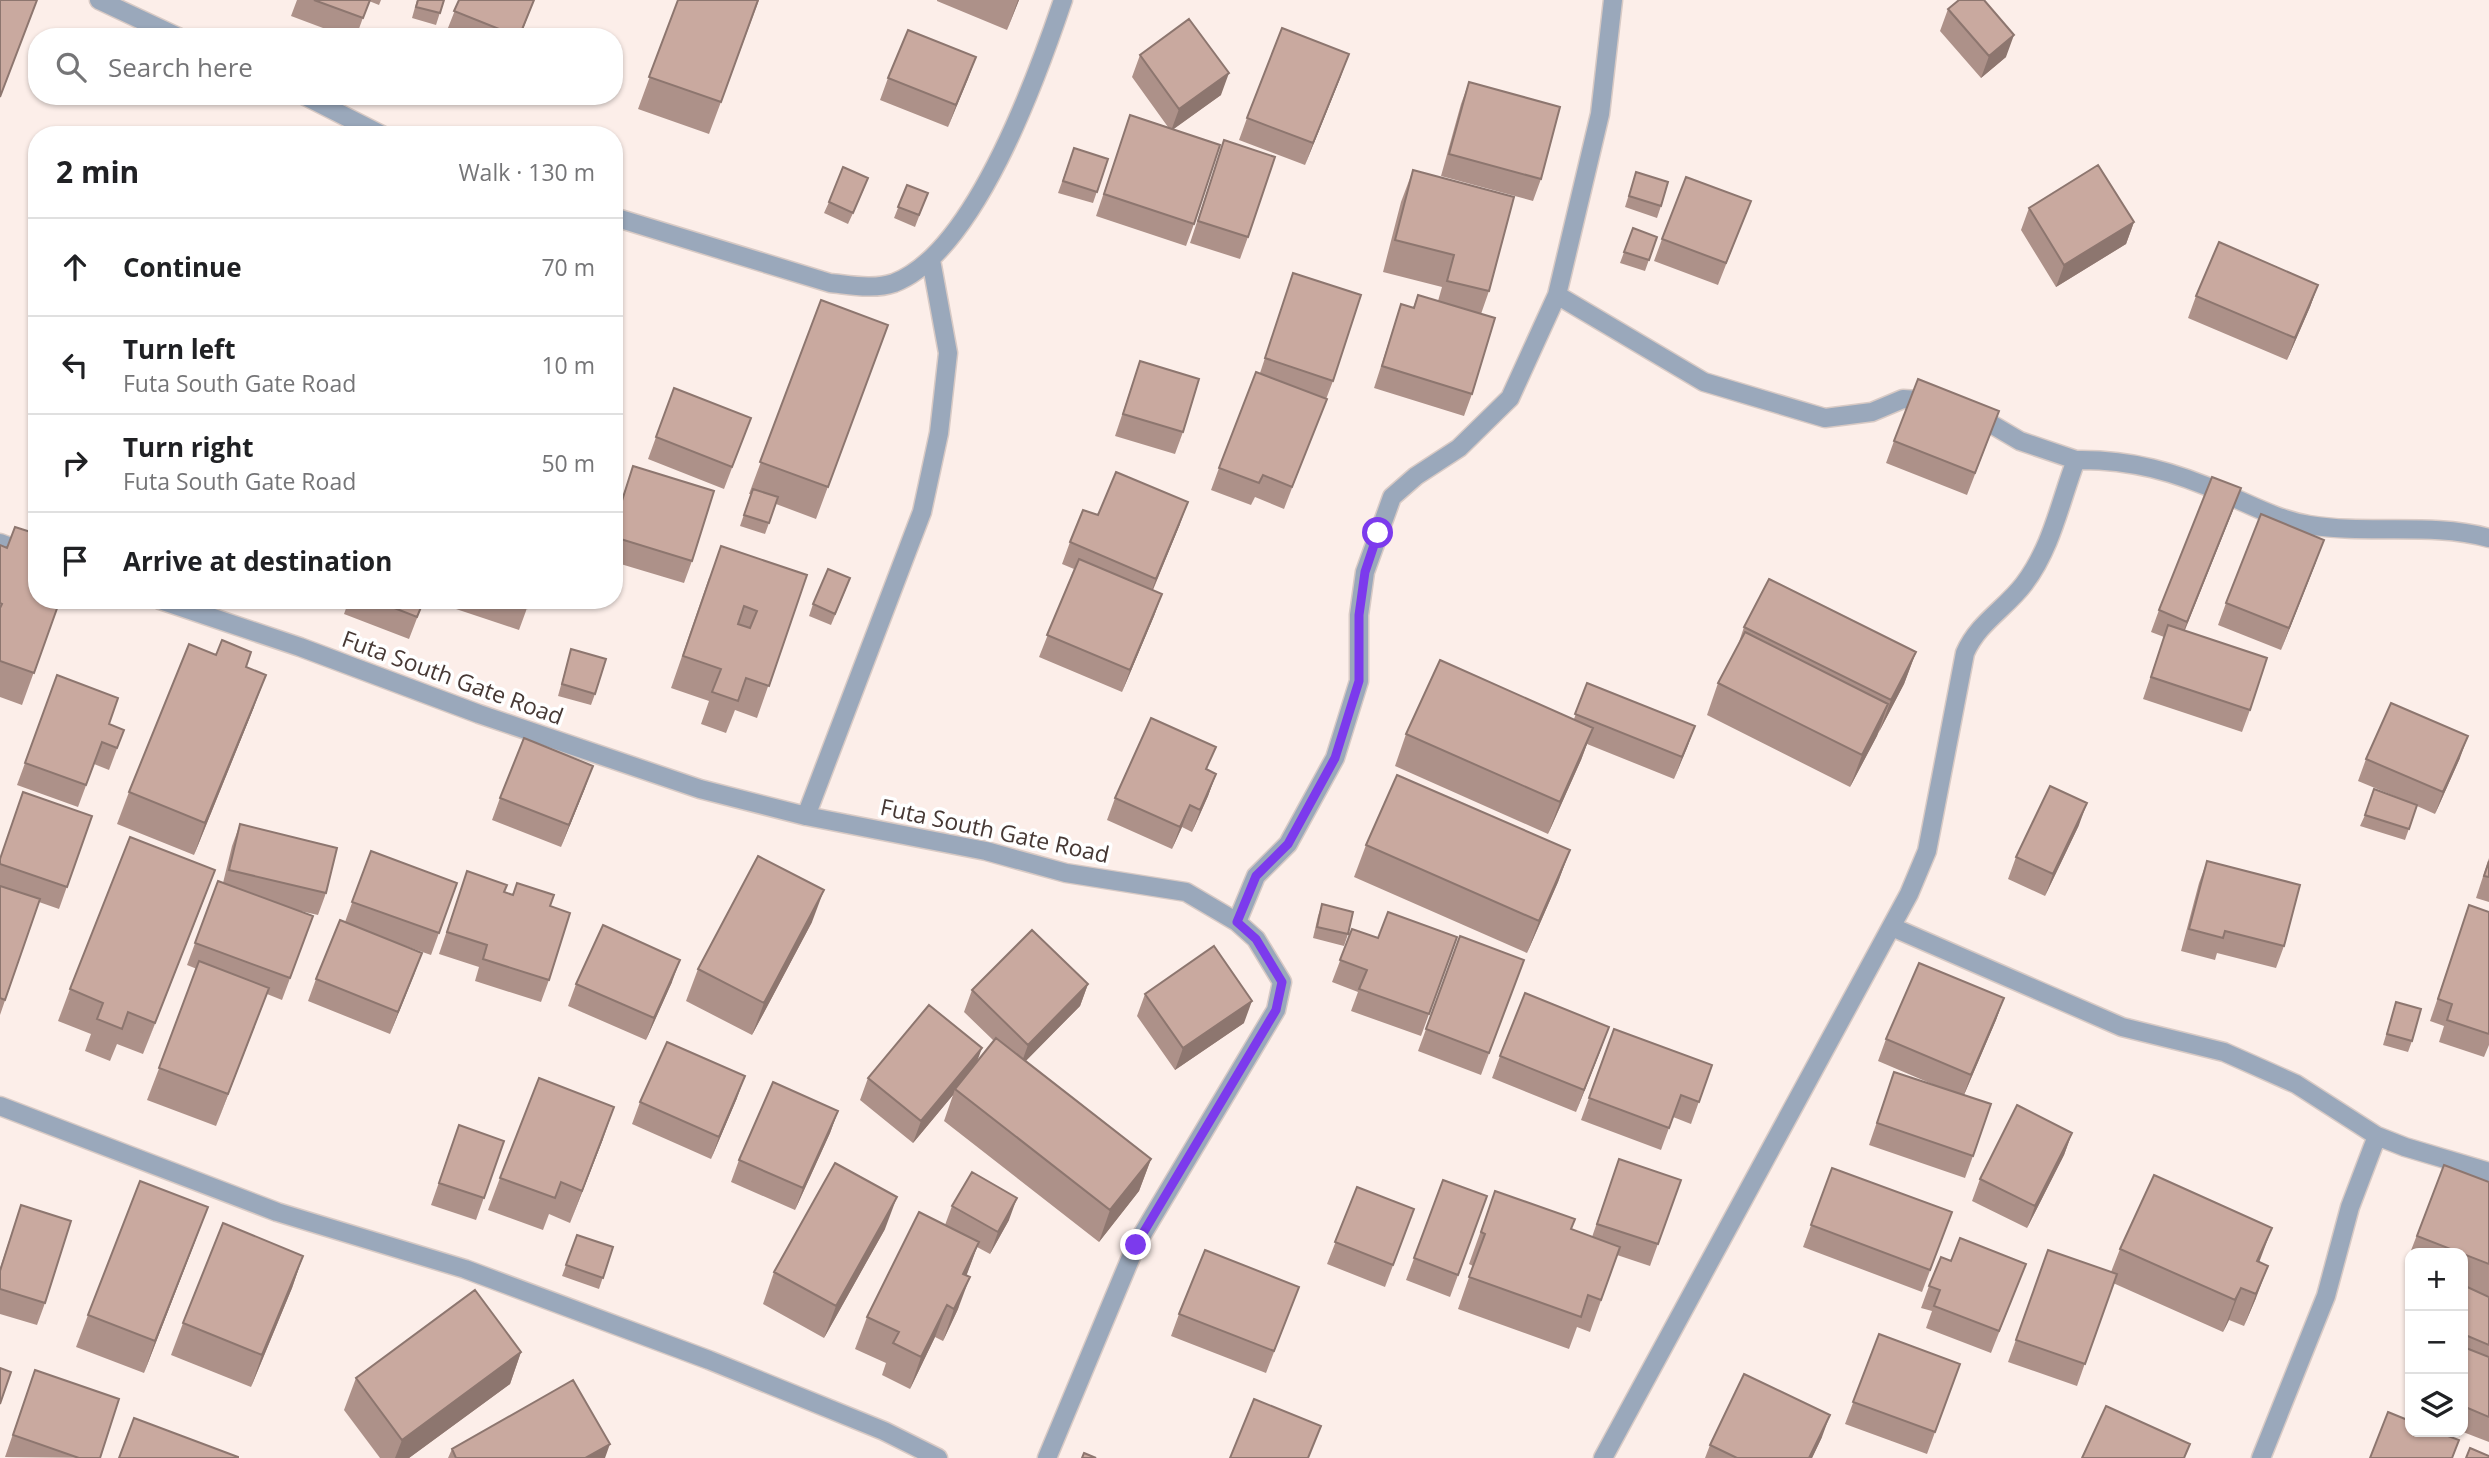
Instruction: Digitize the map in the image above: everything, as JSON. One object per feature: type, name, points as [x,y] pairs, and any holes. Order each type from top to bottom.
[{"type":"street","points":[[99,0],[159,28]]},
{"type":"street","points":[[623,220],[830,283],[867,287],[894,283],[931,260],[970,208],[1024,110],[1063,0]]},
{"type":"street","points":[[1237,922],[1256,876],[1288,844],[1335,758],[1359,681],[1359,615],[1365,572],[1392,497],[1416,476],[1459,448],[1510,398],[1557,295],[1600,114],[1612,0]]},
{"type":"street","points":[[323,105],[364,126]]},
{"type":"street","points":[[806,816],[922,512],[939,433],[948,353],[931,260]]},
{"type":"street","points":[[1557,295],[1704,382],[1825,418],[1872,412],[1903,399],[1945,402],[1991,421],[2020,441],[2076,460],[2119,461],[2162,470],[2280,519],[2349,530],[2459,530],[2489,538]]},
{"type":"street","points":[[1603,1458],[1892,927],[1927,851],[1965,653],[1973,635],[2008,602],[2045,552],[2076,460]]},
{"type":"street","points":[[0,543],[28,554]]},
{"type":"street","name":"Futa South Gate Road","points":[[187,609],[687,785],[806,816],[986,851],[1066,873],[1186,892],[1237,922],[1256,939],[1282,982],[1276,1010],[1136,1245],[1047,1458]]},
{"type":"street","points":[[1892,927],[2122,1027],[2224,1052],[2296,1084],[2377,1136],[2489,1172]]},
{"type":"street","points":[[0,1106],[277,1212],[465,1269],[709,1360],[884,1431],[939,1458]]},
{"type":"street","points":[[2261,1458],[2326,1296],[2350,1207],[2377,1136]]},
{"type":"building","points":[[0,0],[37,0],[0,97]]},
{"type":"building","points":[[314,0],[370,0],[363,18]]},
{"type":"building","points":[[418,0],[444,0],[440,13],[416,7]]},
{"type":"building","points":[[459,0],[534,0],[523,28],[496,28],[454,11]]},
{"type":"building","points":[[678,0],[758,0],[721,102],[649,77]]},
{"type":"building","points":[[1959,0],[1984,0],[2014,35],[1989,56],[1948,9]]},
{"type":"building","points":[[1189,19],[1229,73],[1179,109],[1140,55]]},
{"type":"building","points":[[1282,28],[1349,54],[1313,143],[1247,118]]},
{"type":"building","points":[[908,30],[976,57],[956,105],[888,78]]},
{"type":"building","points":[[1469,82],[1560,107],[1541,179],[1449,154]]},
{"type":"building","points":[[1130,115],[1220,145],[1194,224],[1104,194]]},
{"type":"building","points":[[1224,140],[1275,157],[1248,237],[1198,221]]},
{"type":"building","points":[[1074,148],[1108,159],[1097,192],[1063,181]]},
{"type":"building","points":[[2098,165],[2134,222],[2064,265],[2029,208]]},
{"type":"building","points":[[843,167],[868,178],[853,213],[829,202]]},
{"type":"building","points":[[1413,170],[1514,197],[1489,291],[1447,281],[1454,255],[1395,240]]},
{"type":"building","points":[[1636,172],[1668,182],[1661,206],[1629,196]]},
{"type":"building","points":[[1686,177],[1751,201],[1726,263],[1662,239]]},
{"type":"building","points":[[907,185],[928,193],[919,215],[898,207]]},
{"type":"building","points":[[1633,228],[1657,237],[1649,260],[1624,252]]},
{"type":"building","points":[[2219,242],[2318,285],[2295,338],[2196,296]]},
{"type":"building","points":[[1293,273],[1361,295],[1333,381],[1265,358]]},
{"type":"building","points":[[1418,295],[1495,318],[1472,394],[1382,366],[1401,304],[1414,308]]},
{"type":"building","points":[[821,300],[888,325],[828,487],[760,462]]},
{"type":"building","points":[[1140,361],[1199,379],[1183,432],[1123,414]]},
{"type":"building","points":[[1256,372],[1327,399],[1292,487],[1263,475],[1259,483],[1219,468]]},
{"type":"building","points":[[1918,379],[1999,411],[1975,473],[1894,441]]},
{"type":"building","points":[[674,388],[751,418],[732,467],[656,437]]},
{"type":"building","points":[[633,466],[714,491],[692,561],[623,540],[623,498]]},
{"type":"building","points":[[1116,472],[1188,502],[1156,579],[1070,542],[1083,510],[1098,515]]},
{"type":"building","points":[[2212,477],[2241,488],[2187,622],[2159,610]]},
{"type":"building","points":[[753,489],[778,497],[769,523],[744,515]]},
{"type":"building","points":[[2261,514],[2324,540],[2289,628],[2226,603]]},
{"type":"building","points":[[15,527],[28,531],[28,609],[57,609],[34,673],[0,661],[0,545],[7,548]]},
{"type":"building","points":[[721,546],[807,575],[769,686],[746,678],[738,701],[712,692],[721,669],[683,656]],"holes":[[[744,606],[757,611],[750,628],[738,624]]]},
{"type":"building","points":[[1079,559],[1162,594],[1130,670],[1047,635]]},
{"type":"building","points":[[828,569],[850,578],[835,614],[813,604]]},
{"type":"building","points":[[1769,579],[1916,652],[1891,700],[1744,627]]},
{"type":"building","points":[[397,609],[420,609],[417,617]]},
{"type":"building","points":[[2168,625],[2267,658],[2250,710],[2151,677]]},
{"type":"building","points":[[1745,632],[1888,704],[1862,755],[1718,683]]},
{"type":"building","points":[[222,640],[251,652],[246,667],[266,675],[205,823],[129,792],[189,644],[216,655]]},
{"type":"building","points":[[571,649],[606,659],[595,694],[562,684]]},
{"type":"building","points":[[1440,660],[1593,728],[1560,802],[1406,734]]},
{"type":"building","points":[[57,675],[118,698],[109,724],[124,730],[117,748],[102,742],[86,785],[25,763]]},
{"type":"building","points":[[1587,683],[1695,726],[1682,757],[1575,714]]},
{"type":"building","points":[[2391,703],[2468,736],[2443,792],[2366,759]]},
{"type":"building","points":[[1151,718],[1216,747],[1206,769],[1216,774],[1200,810],[1190,805],[1180,827],[1115,798]]},
{"type":"building","points":[[524,738],[593,766],[569,825],[500,798]]},
{"type":"building","points":[[1397,775],[1570,850],[1539,921],[1366,845]]},
{"type":"building","points":[[2050,786],[2087,803],[2053,874],[2016,857]]},
{"type":"building","points":[[2374,789],[2417,805],[2409,829],[2365,815]]},
{"type":"building","points":[[23,792],[92,816],[67,887],[0,864]]},
{"type":"building","points":[[240,824],[337,848],[326,893],[229,870]]},
{"type":"building","points":[[130,837],[215,870],[155,1023],[128,1012],[122,1029],[97,1019],[103,1003],[70,989]]},
{"type":"building","points":[[371,851],[457,883],[439,933],[352,902]]},
{"type":"building","points":[[758,856],[824,890],[764,1003],[698,969]]},
{"type":"building","points":[[2207,861],[2300,885],[2284,946],[2225,931],[2223,938],[2189,929]]},
{"type":"building","points":[[2489,861],[2489,877],[2484,876]]},
{"type":"building","points":[[467,871],[507,885],[504,892],[513,895],[517,883],[554,895],[550,906],[570,913],[549,980],[483,959],[487,945],[447,932]]},
{"type":"building","points":[[218,881],[313,916],[290,978],[195,943]]},
{"type":"building","points":[[0,886],[40,899],[5,1000],[0,998]]},
{"type":"building","points":[[1322,904],[1353,912],[1348,934],[1317,927]]},
{"type":"building","points":[[2469,905],[2489,912],[2489,1034],[2447,1020],[2452,1004],[2438,999]]},
{"type":"building","points":[[1388,912],[1457,937],[1429,1014],[1359,989],[1367,970],[1340,960],[1352,929],[1378,938]]},
{"type":"building","points":[[340,920],[422,953],[398,1012],[316,979]]},
{"type":"building","points":[[603,925],[680,960],[654,1018],[576,984]]},
{"type":"building","points":[[1032,930],[1088,984],[1028,1045],[972,990]]},
{"type":"building","points":[[1460,936],[1524,960],[1489,1053],[1426,1029]]},
{"type":"building","points":[[1214,946],[1252,1001],[1183,1048],[1145,994]]},
{"type":"building","points":[[199,961],[269,988],[228,1094],[159,1068]]},
{"type":"building","points":[[1919,963],[2004,998],[1971,1075],[1886,1039]]},
{"type":"building","points":[[1525,993],[1609,1027],[1584,1090],[1500,1056]]},
{"type":"building","points":[[2396,1002],[2421,1009],[2412,1041],[2387,1034]]},
{"type":"building","points":[[929,1005],[982,1048],[921,1121],[868,1078]]},
{"type":"building","points":[[1614,1029],[1712,1065],[1699,1102],[1681,1095],[1669,1128],[1589,1098]]},
{"type":"building","points":[[996,1038],[1151,1159],[1110,1210],[955,1089]]},
{"type":"building","points":[[667,1042],[745,1076],[719,1137],[640,1102]]},
{"type":"building","points":[[1894,1072],[1991,1104],[1973,1156],[1877,1123]]},
{"type":"building","points":[[539,1078],[614,1107],[582,1191],[561,1182],[555,1198],[500,1178]]},
{"type":"building","points":[[773,1082],[838,1111],[803,1188],[739,1160]]},
{"type":"building","points":[[2017,1105],[2072,1133],[2035,1206],[1980,1179]]},
{"type":"building","points":[[459,1125],[504,1141],[484,1198],[439,1183]]},
{"type":"building","points":[[1619,1159],[1681,1180],[1658,1244],[1597,1224]]},
{"type":"building","points":[[835,1163],[897,1197],[836,1306],[774,1272]]},
{"type":"building","points":[[2444,1165],[2489,1182],[2489,1264],[2468,1256],[2468,1248],[2448,1248],[2417,1236]]},
{"type":"building","points":[[1832,1168],[1952,1212],[1930,1270],[1811,1225]]},
{"type":"building","points":[[972,1172],[1017,1198],[998,1232],[952,1206]]},
{"type":"building","points":[[2154,1175],[2272,1228],[2257,1261],[2268,1266],[2256,1294],[2241,1288],[2235,1300],[2120,1249]]},
{"type":"building","points":[[1443,1180],[1487,1196],[1458,1275],[1414,1258]]},
{"type":"building","points":[[140,1181],[208,1207],[155,1341],[88,1315]]},
{"type":"building","points":[[1357,1187],[1414,1209],[1393,1265],[1335,1242]]},
{"type":"building","points":[[1495,1191],[1575,1219],[1571,1229],[1620,1247],[1601,1300],[1588,1295],[1581,1317],[1469,1277],[1485,1234],[1481,1232]]},
{"type":"building","points":[[21,1205],[71,1221],[45,1303],[0,1289],[0,1271]]},
{"type":"building","points":[[919,1212],[979,1242],[963,1274],[970,1277],[954,1309],[947,1305],[921,1357],[893,1343],[899,1332],[867,1317]]},
{"type":"building","points":[[223,1223],[303,1256],[262,1355],[183,1323]]},
{"type":"building","points":[[577,1235],[613,1247],[603,1278],[566,1265]]},
{"type":"building","points":[[1960,1238],[2026,1264],[1999,1331],[1934,1306],[1940,1290],[1929,1286],[1941,1257],[1951,1261]]},
{"type":"building","points":[[1205,1250],[1299,1287],[1274,1351],[1179,1314]]},
{"type":"building","points":[[2048,1250],[2117,1274],[2085,1364],[2016,1340]]},
{"type":"building","points":[[2468,1287],[2489,1297],[2489,1345],[2468,1336]]},
{"type":"building","points":[[475,1290],[521,1352],[402,1440],[356,1378]]},
{"type":"building","points":[[1879,1334],[1960,1364],[1935,1432],[1853,1402]]},
{"type":"building","points":[[2468,1349],[2489,1357],[2489,1417],[2468,1408]]},
{"type":"building","points":[[0,1368],[11,1372],[0,1404]]},
{"type":"building","points":[[35,1370],[119,1399],[100,1458],[79,1458],[13,1435]]},
{"type":"building","points":[[1744,1374],[1830,1415],[1809,1458],[1737,1458],[1710,1445]]},
{"type":"building","points":[[573,1380],[610,1444],[585,1458],[456,1458],[452,1449]]},
{"type":"building","points":[[1254,1399],[1321,1426],[1308,1458],[1230,1458]]},
{"type":"building","points":[[2106,1406],[2190,1444],[2184,1458],[2082,1458]]},
{"type":"building","points":[[2388,1412],[2405,1419],[2405,1437],[2451,1437],[2459,1440],[2452,1458],[2370,1458]]},
{"type":"building","points":[[134,1418],[238,1457],[238,1458],[119,1458]]},
{"type":"building","points":[[2470,1448],[2489,1456],[2489,1458],[2466,1458]]},
{"type":"building","points":[[1084,1453],[1096,1458],[1082,1458]]},
{"type":"route","points":[[1136,1245],[1276,1010],[1282,982],[1256,939],[1237,922],[1256,876],[1288,844],[1335,758],[1359,681],[1359,615],[1365,572],[1378,533]]}]
